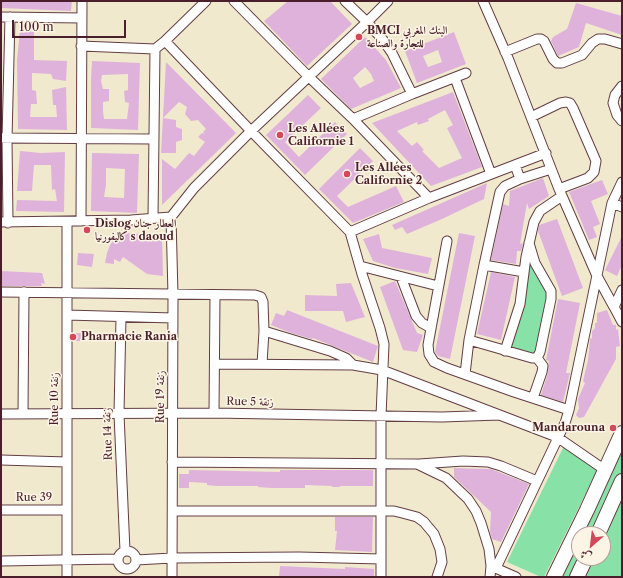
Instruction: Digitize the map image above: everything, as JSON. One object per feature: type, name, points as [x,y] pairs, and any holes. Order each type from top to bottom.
[{"type":"main road","points":[[554,577],[622,433]]},
{"type":"main road","points":[[602,526],[622,481]]},
{"type":"main road","points":[[577,577],[582,566]]},
{"type":"street","points":[[80,221],[82,138],[82,1]]},
{"type":"street","points":[[81,46],[155,49],[206,1]]},
{"type":"street","points":[[234,1],[353,119],[429,198]]},
{"type":"street","points":[[345,1],[383,40],[392,53],[412,94]]},
{"type":"street","points":[[82,18],[5,17],[5,223],[67,222],[171,217],[194,188],[388,1]]},
{"type":"street","points":[[483,1],[546,153],[560,193],[597,276],[622,322]]},
{"type":"street","points":[[505,52],[541,38],[553,59],[557,63],[562,63],[582,55],[592,43],[598,39],[605,39],[622,44]]},
{"type":"street","points":[[164,41],[350,232],[384,344],[381,416],[381,577]]},
{"type":"street","points":[[153,218],[155,49]]},
{"type":"street","points":[[353,119],[412,94],[466,74]]},
{"type":"street","points":[[455,78],[491,174]]},
{"type":"street","points":[[622,86],[614,95],[613,103],[617,115],[622,121]]},
{"type":"street","points":[[505,351],[520,304],[524,272],[534,222],[540,212],[560,193],[588,178],[594,172],[596,161],[570,103],[560,103],[531,117]]},
{"type":"street","points":[[4,138],[154,139]]},
{"type":"street","points":[[350,232],[429,198],[546,153]]},
{"type":"street","points":[[515,165],[520,179]]},
{"type":"street","points":[[465,374],[469,340],[500,192],[505,186],[520,179],[552,169]]},
{"type":"street","points":[[490,577],[565,423],[612,203],[622,182]]},
{"type":"street","points":[[612,203],[622,207]]},
{"type":"street","name":"Rue 19 زنقة","points":[[171,217],[173,295],[172,577]]},
{"type":"street","name":"Rue 10 زنقة","points":[[67,222],[67,577]]},
{"type":"street","points":[[447,241],[428,345],[429,354],[434,362],[569,410]]},
{"type":"street","points":[[529,243],[536,263],[551,291],[550,306],[540,352],[537,358]]},
{"type":"street","points":[[484,265],[524,272]]},
{"type":"street","points":[[360,266],[438,286]]},
{"type":"street","points":[[401,277],[416,316],[422,323],[431,328]]},
{"type":"street","points":[[614,307],[622,290]]},
{"type":"street","points":[[1,292],[255,295],[261,297],[263,302],[264,331],[262,364]]},
{"type":"street","points":[[23,414],[24,292]]},
{"type":"street","points":[[214,413],[215,295]]},
{"type":"street","points":[[67,315],[172,318]]},
{"type":"street","name":"Rue 14 زنقة","points":[[121,317],[119,414],[125,551]]},
{"type":"street","points":[[264,331],[330,351],[346,358],[353,365]]},
{"type":"street","points":[[469,340],[505,351],[537,358]]},
{"type":"street","points":[[533,398],[543,366],[537,358]]},
{"type":"street","points":[[215,364],[353,365],[382,370],[557,437],[605,470]]},
{"type":"street","name":"Rue 5 زنقة","points":[[1,414],[214,413],[381,416],[499,415]]},
{"type":"street","points":[[1,460],[67,462]]},
{"type":"street","points":[[172,462],[417,464],[463,461],[488,462],[537,481]]},
{"type":"street","points":[[417,464],[446,478],[468,500],[476,511],[481,523],[494,567],[516,577]]},
{"type":"street","name":"Rue 39","points":[[1,510],[67,510]]},
{"type":"street","points":[[172,511],[394,511],[410,515],[424,522],[430,527],[440,548],[442,562],[437,577]]},
{"type":"street","points":[[125,551],[132,553],[136,560],[133,567],[125,573],[118,560],[121,553],[125,551]]},
{"type":"street","points":[[136,560],[172,558],[299,557],[381,559]]},
{"type":"street","points":[[1,561],[67,559],[118,560]]},
{"type":"green space","points":[[528,263],[533,263],[549,292],[538,352],[531,355],[513,350],[511,344]]},
{"type":"green space","points":[[622,445],[622,472],[597,526],[584,526]]},
{"type":"green space","points":[[564,446],[597,471],[544,577],[541,577],[507,562]]},
{"type":"green space","points":[[622,490],[622,577],[581,577],[586,566],[611,566],[611,526],[606,526]]},
{"type":"green space","points":[[571,553],[571,566],[576,566],[573,577],[560,577]]},
{"type":"building","points":[[1,1],[72,1],[71,11],[1,8]]},
{"type":"building","points":[[288,1],[330,1],[352,24],[307,66],[264,21]]},
{"type":"building","points":[[576,3],[622,16],[622,35],[586,23],[579,47],[558,56],[551,41],[553,37],[567,29]]},
{"type":"building","points":[[20,30],[34,32],[34,60],[67,61],[66,81],[53,79],[51,74],[32,73],[32,90],[36,91],[37,104],[31,104],[30,117],[57,117],[56,105],[53,105],[52,90],[66,87],[67,130],[18,129],[17,60]]},
{"type":"building","points":[[454,32],[466,64],[417,83],[405,51]],"holes":[[[438,50],[442,62],[428,67],[423,56]]]},
{"type":"building","points":[[365,37],[386,60],[401,88],[351,109],[321,79]],"holes":[[[365,67],[371,74],[374,81],[360,88],[353,78]]]},
{"type":"building","points":[[92,61],[140,63],[138,130],[91,128]],"holes":[[[128,74],[128,90],[124,91],[125,102],[129,103],[127,119],[104,119],[103,102],[109,101],[109,89],[103,89],[101,81],[102,75]]]},
{"type":"building","points":[[166,62],[236,133],[162,205],[162,159],[175,169],[189,153],[194,156],[205,142],[198,137],[202,133],[205,134],[203,132],[206,129],[198,120],[191,121],[185,114],[187,107],[179,102],[163,118],[176,120],[176,127],[182,129],[182,140],[176,142],[176,153],[161,153]]},
{"type":"building","points":[[453,92],[482,167],[431,186],[372,123]],"holes":[[[445,110],[453,125],[447,128],[462,158],[439,168],[422,151],[424,150],[417,142],[412,146],[397,131],[417,122],[418,125],[429,121],[428,119]]]},
{"type":"building","name":"Les Allées Californie 1","points":[[308,95],[321,108],[285,142],[299,157],[335,122],[347,134],[305,175],[266,135]]},
{"type":"building","name":"Les Allées Californie 2","points":[[360,148],[373,161],[337,196],[348,207],[396,186],[404,202],[353,223],[319,189]]},
{"type":"building","points":[[20,151],[41,153],[65,152],[64,212],[16,211],[17,200],[57,201],[55,189],[52,190],[51,165],[34,165],[32,191],[17,191]]},
{"type":"building","points":[[92,153],[139,154],[137,213],[91,211]],"holes":[[[106,168],[125,169],[124,198],[104,197]]]},
{"type":"building","points":[[543,178],[549,196],[529,209],[527,203],[520,244],[523,243],[521,251],[517,251],[516,264],[491,260],[503,204],[509,206],[510,191]]},
{"type":"building","points":[[602,180],[608,194],[591,201],[600,224],[593,227],[597,237],[589,240],[569,192]]},
{"type":"building","points":[[487,183],[484,199],[442,219],[407,234],[402,227],[395,230],[392,225]]},
{"type":"building","points":[[557,219],[583,288],[562,296],[538,231],[539,225]]},
{"type":"building","points":[[122,233],[162,235],[163,276],[147,274],[123,257],[120,262],[114,259],[114,264],[105,263],[110,245],[114,239]]},
{"type":"building","points":[[459,233],[475,236],[450,359],[438,356],[435,352]]},
{"type":"building","points":[[379,234],[382,248],[432,258],[428,274],[395,268],[373,261],[363,239]]},
{"type":"building","points":[[622,236],[622,265],[617,276],[605,270]]},
{"type":"building","points":[[78,253],[94,254],[92,267],[77,265]]},
{"type":"building","points":[[1,271],[42,273],[45,284],[41,283],[42,286],[1,286]]},
{"type":"building","points":[[491,272],[515,277],[501,340],[477,334]]},
{"type":"building","points":[[395,281],[417,333],[423,335],[417,352],[403,350],[380,287]]},
{"type":"building","points":[[351,283],[365,317],[346,322],[343,311],[305,311],[305,295],[337,296],[336,284]]},
{"type":"building","points":[[558,299],[580,303],[566,373],[570,373],[563,402],[541,395],[548,373],[549,361],[546,360]]},
{"type":"building","points":[[287,310],[378,346],[373,362],[313,338],[291,333],[271,325],[276,313],[284,316]]},
{"type":"building","points":[[607,310],[613,325],[616,325],[616,330],[618,329],[620,346],[616,347],[616,359],[584,417],[579,418],[576,415],[579,408],[578,399],[585,383],[583,381],[588,360],[590,339],[592,338],[592,331],[595,328],[595,323],[597,323],[597,313]]},
{"type":"building","points":[[73,333],[85,333],[85,341],[73,341]]},
{"type":"building","points":[[454,468],[491,469],[529,484],[501,542],[492,539],[490,532],[491,512],[454,477]]},
{"type":"building","points":[[189,470],[280,472],[280,470],[373,470],[373,486],[332,487],[305,485],[305,488],[272,488],[258,486],[216,486],[207,485],[207,483],[189,482],[189,488],[179,488],[179,474],[189,474]]},
{"type":"building","points":[[335,517],[373,517],[372,552],[335,550],[337,531],[335,531]]},
{"type":"building","points":[[280,566],[374,569],[374,577],[279,577]]},
{"type":"place","name":"BMCI البنك المغربي للتجارة والصناعة","points":[[359,37]]},
{"type":"place","name":"Les Allées Californie 1","points":[[280,135]]},
{"type":"place","name":"Les Allées Californie 2","points":[[347,174]]},
{"type":"place","name":"Dislog العطار جنان كاليفورنيا s daoud","points":[[87,230]]},
{"type":"place","name":"Pharmacie Rania","points":[[73,337]]},
{"type":"place","name":"Mandarouna","points":[[613,428]]}]
